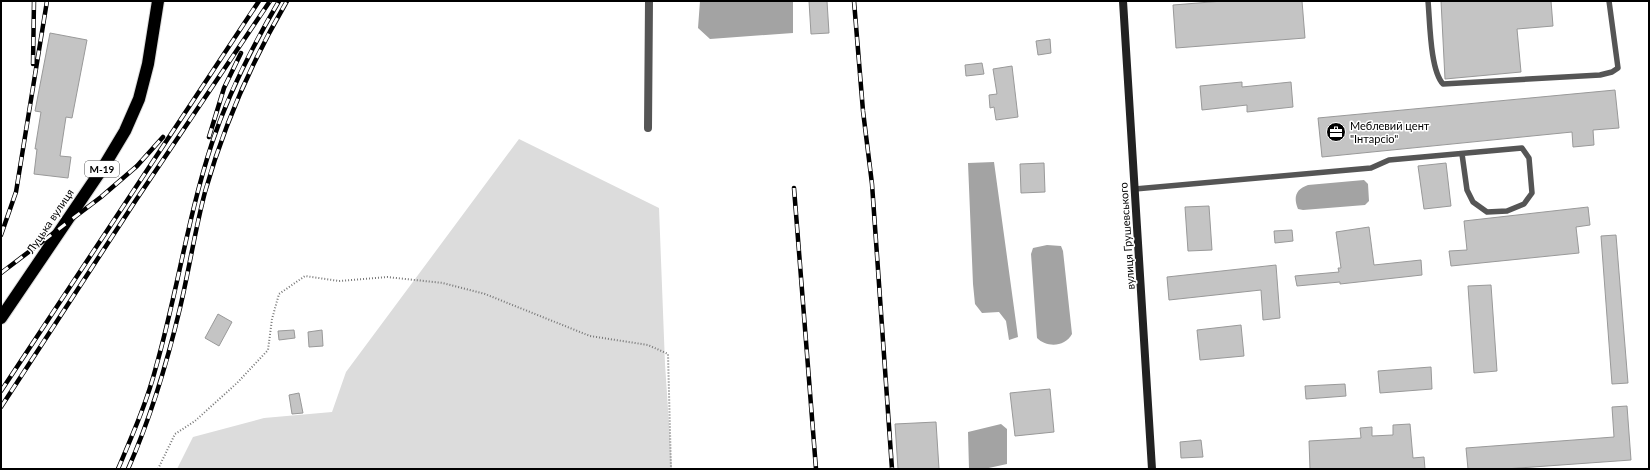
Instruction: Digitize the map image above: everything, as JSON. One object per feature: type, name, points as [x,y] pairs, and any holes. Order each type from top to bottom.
[{"type":"highway","name":"Луцька вулиця","points":[[1,318],[104,166],[125,131],[139,99],[148,64],[158,1]]},
{"type":"street","points":[[648,128],[649,1]]},
{"type":"street","name":"вулиця Грушевського","points":[[1123,1],[1152,469]]},
{"type":"lane","points":[[1428,1],[1435,67],[1438,78],[1443,84],[1600,75],[1612,72],[1618,68],[1609,1]]},
{"type":"lane","points":[[1135,189],[1371,168],[1389,160],[1522,148],[1529,158],[1532,193],[1524,204],[1507,211],[1488,212],[1474,202],[1467,190],[1462,154]]},
{"type":"path","points":[[158,469],[175,434],[195,421],[237,383],[268,350],[272,319],[279,294],[306,276],[340,281],[386,277],[443,283],[485,294],[590,336],[648,345],[668,354],[671,469]]},
{"type":"shaded area","points":[[700,1],[793,1],[793,33],[710,39],[698,28]]},
{"type":"shaded area","points":[[519,139],[659,208],[665,364],[672,469],[177,469],[193,437],[264,418],[332,412],[346,372]]},
{"type":"shaded area","points":[[994,162],[1018,337],[1009,340],[1006,321],[999,312],[982,313],[975,304],[973,284],[968,163]]},
{"type":"shaded area","points":[[1364,180],[1368,184],[1369,201],[1365,205],[1303,210],[1298,209],[1296,197],[1298,191],[1308,185]]},
{"type":"shaded area","points":[[1047,245],[1061,246],[1063,251],[1072,334],[1065,342],[1056,345],[1051,345],[1037,338],[1031,254],[1033,248]]},
{"type":"shaded area","points":[[1001,424],[1007,429],[1007,464],[984,469],[969,469],[968,432]]},
{"type":"building","points":[[809,1],[827,1],[829,33],[811,34]]},
{"type":"building","points":[[1223,1],[1302,1],[1305,38],[1176,48],[1173,5]]},
{"type":"building","points":[[1441,1],[1551,1],[1553,26],[1517,29],[1521,72],[1445,79]]},
{"type":"building","points":[[50,33],[87,40],[72,118],[66,117],[60,156],[71,157],[68,178],[34,174],[37,149],[35,149],[41,112],[35,111]]},
{"type":"building","points":[[1050,39],[1051,53],[1038,55],[1036,41]]},
{"type":"building","points":[[982,63],[984,74],[966,76],[965,65]]},
{"type":"building","points":[[1012,66],[1018,117],[996,120],[994,107],[990,108],[989,95],[997,94],[993,69]]},
{"type":"building","points":[[1242,82],[1242,87],[1291,82],[1293,107],[1247,112],[1247,105],[1202,110],[1200,86]]},
{"type":"building","points":[[1615,90],[1619,128],[1593,130],[1594,145],[1573,147],[1572,132],[1322,157],[1318,118]]},
{"type":"building","points":[[1044,163],[1045,192],[1021,193],[1020,164]]},
{"type":"building","points":[[1446,163],[1451,206],[1424,209],[1418,166]]},
{"type":"building","points":[[1209,206],[1212,250],[1188,251],[1185,207]]},
{"type":"building","points":[[1588,207],[1590,225],[1576,227],[1579,253],[1451,266],[1449,251],[1467,250],[1464,221]]},
{"type":"building","points":[[1369,227],[1374,265],[1421,260],[1422,275],[1340,284],[1340,282],[1297,286],[1295,276],[1339,272],[1338,268],[1341,268],[1336,232]]},
{"type":"building","points":[[1292,230],[1293,241],[1275,243],[1274,231]]},
{"type":"building","points":[[1616,235],[1628,383],[1612,384],[1601,236]]},
{"type":"building","points":[[1276,265],[1280,318],[1263,320],[1261,290],[1169,300],[1167,277]]},
{"type":"building","points":[[1491,285],[1497,371],[1474,373],[1468,286]]},
{"type":"building","points":[[218,314],[232,322],[219,346],[205,338]]},
{"type":"building","points":[[1241,325],[1244,356],[1200,360],[1197,330]]},
{"type":"building","points":[[294,330],[295,338],[279,340],[278,331]]},
{"type":"building","points":[[322,330],[323,346],[309,347],[308,332]]},
{"type":"building","points":[[1431,367],[1432,389],[1380,393],[1378,371]]},
{"type":"building","points":[[1345,384],[1346,396],[1306,399],[1305,386]]},
{"type":"building","points":[[1050,389],[1054,432],[1015,436],[1010,393]]},
{"type":"building","points":[[299,393],[303,413],[292,414],[289,395]]},
{"type":"building","points":[[1627,406],[1631,460],[1505,469],[1468,469],[1466,448],[1614,437],[1612,407]]},
{"type":"building","points":[[936,422],[939,469],[898,469],[895,424]]},
{"type":"building","points":[[1410,424],[1413,458],[1424,457],[1425,469],[1310,469],[1309,441],[1361,438],[1360,428],[1372,427],[1372,436],[1393,435],[1393,425]]},
{"type":"building","points":[[1201,440],[1203,457],[1181,458],[1180,442]]},
{"type":"railway","points":[[33,64],[34,1]]},
{"type":"railway","points":[[1,235],[16,192],[47,1]]},
{"type":"railway","points":[[1,391],[259,1]]},
{"type":"railway","points":[[1,407],[136,200],[270,1]]},
{"type":"railway","points":[[118,469],[139,419],[152,380],[170,311],[196,198],[212,143],[242,70],[279,1]]},
{"type":"railway","points":[[128,469],[144,430],[170,349],[205,192],[221,142],[251,70],[287,1]]},
{"type":"railway","points":[[854,1],[863,111],[872,184],[892,469]]},
{"type":"railway","points":[[209,137],[224,88],[241,53]]},
{"type":"railway","points":[[1,273],[101,197],[137,166],[163,137]]},
{"type":"railway","points":[[794,188],[816,469]]},
{"type":"place","name":"Меблевий цент \"Інтарсіо\"","points":[[1336,132]]}]
